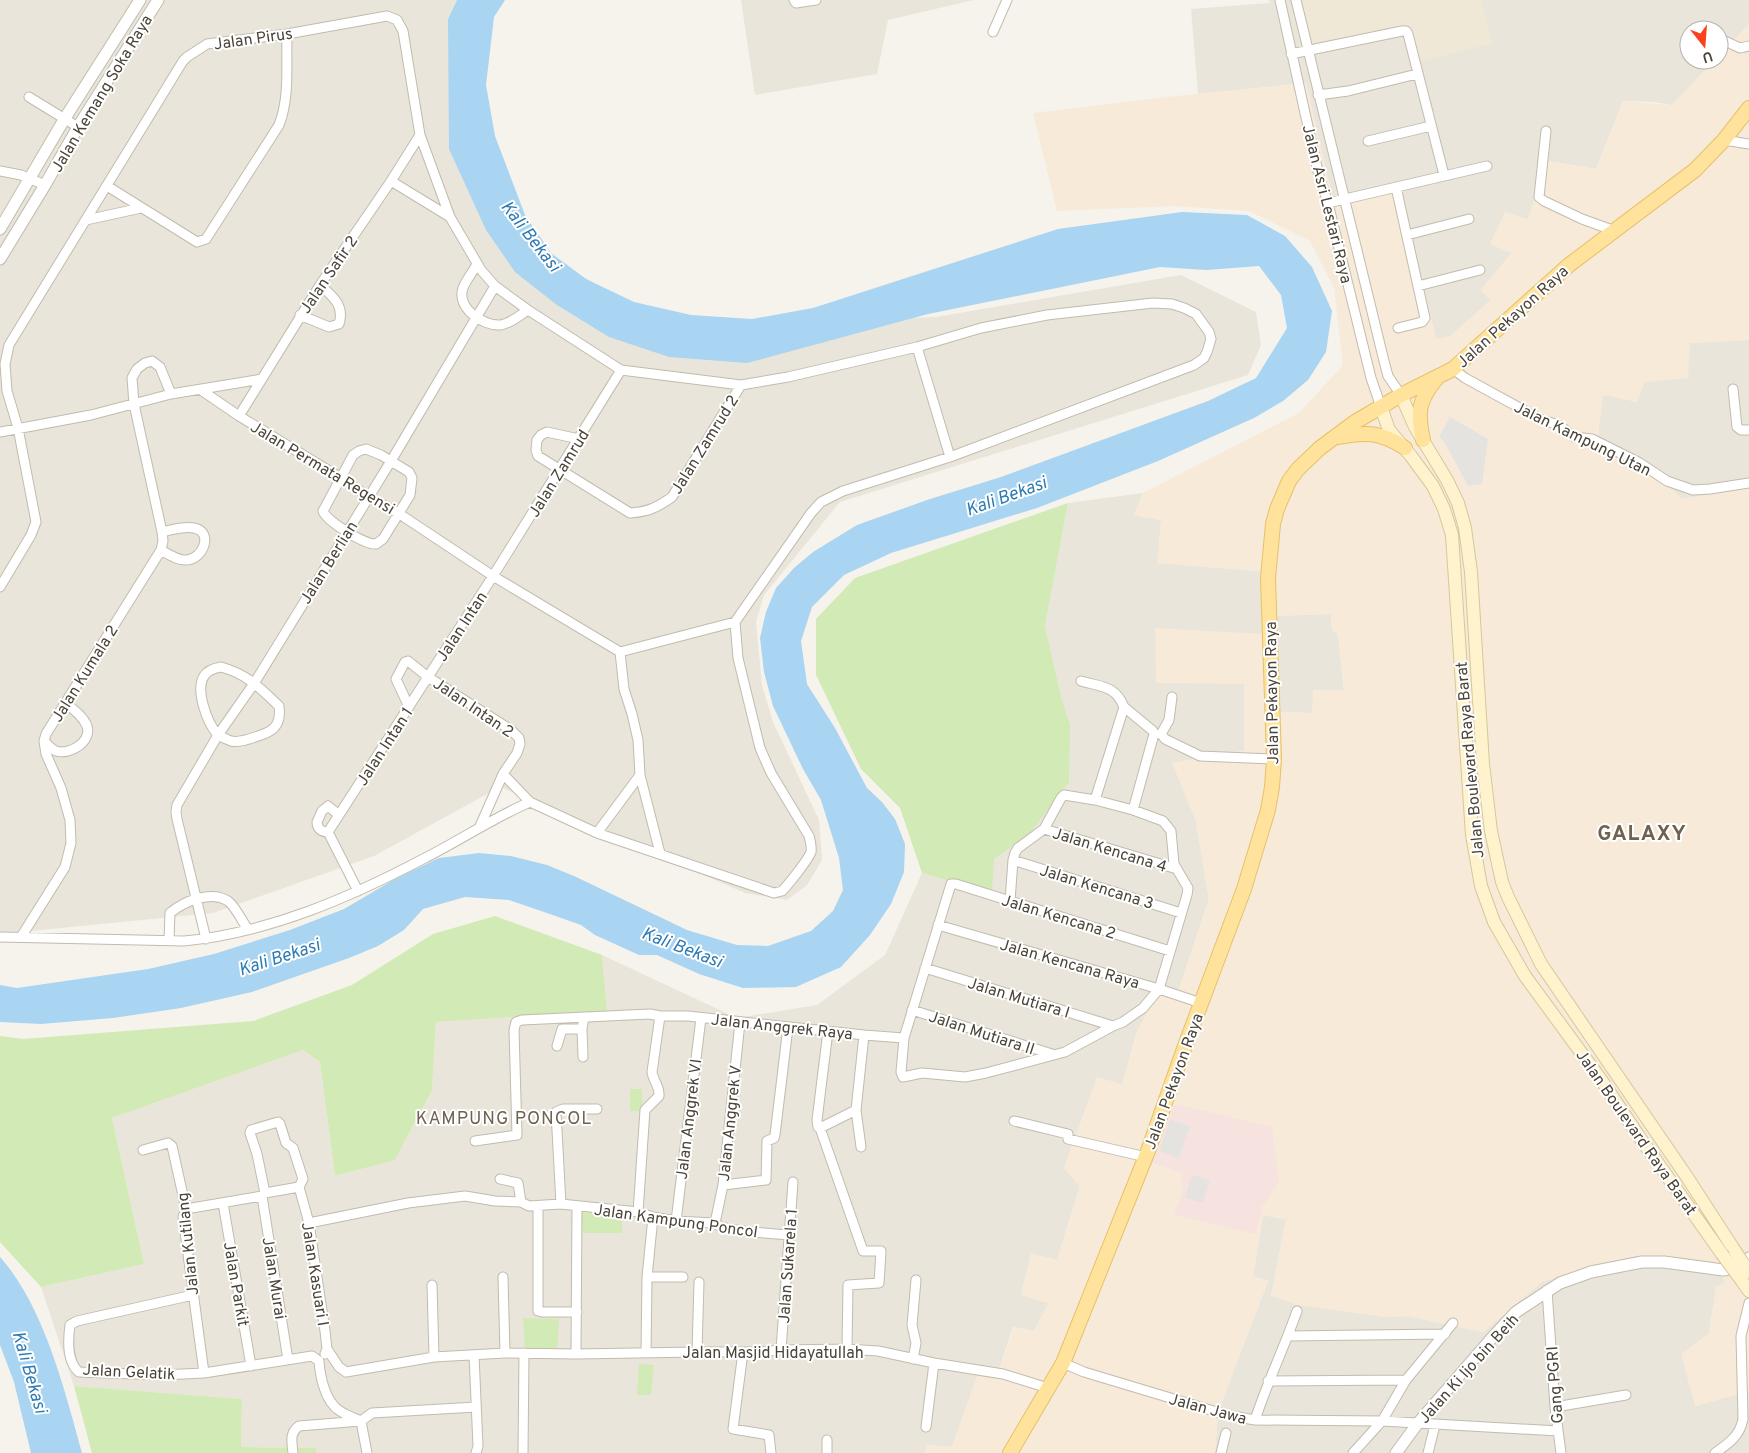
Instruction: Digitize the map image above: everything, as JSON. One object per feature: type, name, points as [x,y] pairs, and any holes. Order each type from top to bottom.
[{"type":"main road","name":"Jalan Pekayon Raya","points":[[1010,1453],[1063,1363],[1146,1157],[1244,889],[1258,845],[1270,798],[1274,759],[1268,578],[1273,524],[1282,495],[1298,469],[1320,448],[1355,422],[1381,406],[1453,369],[1569,265],[1695,170],[1724,140],[1749,108]]},
{"type":"main road","points":[[1423,440],[1419,419],[1420,408],[1426,392],[1438,377]]},
{"type":"main road","name":"Jalan Boulevard Raya Barat","points":[[1401,395],[1415,427],[1447,480],[1458,503],[1465,528],[1472,572],[1484,764],[1491,831],[1502,882],[1541,964],[1710,1212],[1729,1252],[1747,1281]]},
{"type":"main road","name":"Jalan Boulevard Raya Barat","points":[[1381,406],[1389,430],[1433,486],[1444,509],[1452,535],[1472,835],[1481,886],[1494,922],[1525,976],[1602,1081],[1698,1221],[1729,1252]]},
{"type":"main road","points":[[1334,438],[1359,433],[1372,434],[1384,436],[1401,444],[1405,430],[1415,427]]},
{"type":"main road","points":[[1455,573],[1472,572]]},
{"type":"main road","points":[[1602,1081],[1615,1071]]},
{"type":"main road","points":[[1698,1221],[1710,1212]]},
{"type":"street","name":"Jalan Kemang Soka Raya","points":[[0,230],[64,118],[140,0]]},
{"type":"street","name":"Jalan Kemang Soka Raya","points":[[0,259],[78,127],[158,0]]},
{"type":"street","points":[[797,2],[816,0]]},
{"type":"street","points":[[993,32],[1007,0]]},
{"type":"street","name":"Jalan Asri Lestari Raya","points":[[1280,0],[1319,176],[1328,203],[1371,378],[1381,406]]},
{"type":"street","name":"Jalan Asri Lestari Raya","points":[[1296,0],[1384,361],[1388,376],[1401,395]]},
{"type":"street","name":"Jalan Pirus","points":[[0,586],[31,535],[36,522],[18,428],[3,378],[9,345],[187,57],[207,44],[287,34],[387,16],[397,20],[403,31],[420,135],[450,217],[478,264],[495,286],[528,310],[621,370]]},
{"type":"street","points":[[1291,54],[1404,31],[1408,34],[1444,175]]},
{"type":"street","points":[[107,186],[197,242],[206,239],[279,125],[284,114],[287,34]]},
{"type":"street","points":[[1729,43],[1740,48],[1749,46]]},
{"type":"street","points":[[1318,95],[1417,74]]},
{"type":"street","points":[[29,97],[78,127]]},
{"type":"street","points":[[1368,142],[1432,126]]},
{"type":"street","points":[[1546,130],[1539,197],[1582,220],[1615,231]]},
{"type":"street","name":"Jalan Safir 2","points":[[239,416],[300,315],[420,135]]},
{"type":"street","points":[[1724,140],[1749,144]]},
{"type":"street","points":[[1328,203],[1487,166]]},
{"type":"street","points":[[0,171],[30,178],[45,185]]},
{"type":"street","points":[[391,181],[450,217]]},
{"type":"street","points":[[1396,187],[1425,320],[1398,328]]},
{"type":"street","points":[[86,220],[141,208]]},
{"type":"street","points":[[1406,235],[1468,220]]},
{"type":"street","points":[[478,264],[463,289],[463,300],[466,307],[477,317],[494,324],[503,325],[528,310]]},
{"type":"street","points":[[1418,286],[1480,270]]},
{"type":"street","points":[[300,315],[329,327],[339,324],[341,311],[339,304],[320,285]]},
{"type":"street","name":"Jalan Berlian","points":[[195,897],[176,812],[177,805],[218,735],[255,682],[348,532],[495,286]]},
{"type":"street","points":[[1352,301],[1369,298]]},
{"type":"street","points":[[480,826],[503,774],[530,802],[597,833],[777,893],[784,890],[811,851],[809,836],[771,773],[760,748],[738,658],[735,622],[811,513],[821,502],[843,491],[950,457],[1194,365],[1204,358],[1211,339],[1209,332],[1196,314],[1172,304],[1153,303],[1047,315],[980,328],[917,346],[788,377],[740,384],[621,370]]},
{"type":"street","points":[[917,346],[950,457]]},
{"type":"street","name":"Jalan Kumala 2","points":[[21,937],[65,867],[70,843],[70,820],[61,788],[46,754],[44,741],[46,734],[161,550],[162,532],[134,404],[132,378],[136,369],[152,361],[160,368],[171,394]]},
{"type":"street","points":[[1369,366],[1377,370],[1384,361]]},
{"type":"street","name":"Jalan Kampung Utan","points":[[1453,369],[1465,378],[1536,417],[1559,424],[1574,437],[1592,439],[1640,463],[1667,480],[1693,490],[1749,483]]},
{"type":"street","name":"Jalan Zamrud","points":[[493,576],[621,370]]},
{"type":"street","points":[[0,432],[91,415],[171,394],[262,378]]},
{"type":"street","name":"Jalan Zamrud 2","points":[[579,439],[547,432],[538,437],[536,450],[538,456],[630,513],[645,512],[658,507],[672,497],[740,384]]},
{"type":"street","points":[[1733,389],[1737,427],[1741,430],[1749,430]]},
{"type":"street","name":"Jalan Permata Regensi","points":[[201,390],[239,416],[398,513],[493,576],[620,652]]},
{"type":"street","points":[[362,450],[374,451],[409,472],[412,478],[410,495],[383,539],[376,544],[367,543],[325,516],[323,511],[341,478],[353,455],[362,450]]},
{"type":"street","points":[[161,550],[177,559],[195,558],[204,549],[205,540],[200,531],[194,528],[162,532]]},
{"type":"street","name":"Jalan Intan","points":[[428,677],[493,576]]},
{"type":"street","points":[[660,853],[640,775],[638,740],[624,689],[620,652],[735,622]]},
{"type":"street","name":"Jalan Intan 2","points":[[409,707],[396,681],[405,662],[409,661],[428,677],[511,730],[519,738],[518,753],[503,774]]},
{"type":"street","points":[[221,667],[233,670],[255,682],[279,706],[280,717],[277,726],[268,733],[246,740],[233,741],[218,735],[209,720],[201,693],[204,676],[211,669],[221,667]]},
{"type":"street","name":"Jalan Intan 1","points":[[328,832],[428,677]]},
{"type":"street","points":[[1081,681],[1114,690],[1120,696],[1124,707],[1153,731],[1154,734],[1133,810]]},
{"type":"street","points":[[1172,697],[1169,720],[1161,734],[1165,739],[1200,756],[1274,759]]},
{"type":"street","points":[[44,741],[54,750],[62,752],[73,748],[87,738],[86,724],[79,714],[65,703]]},
{"type":"street","points":[[1095,800],[1124,707]]},
{"type":"street","points":[[597,833],[640,775]]},
{"type":"street","points":[[938,925],[904,1038],[901,1072],[905,1078],[922,1073],[965,1077],[986,1073],[1065,1052],[1124,1022],[1143,1008],[1159,989],[1188,895],[1188,888],[1174,864],[1171,831],[1163,821],[1133,810],[1095,800],[1064,795],[1044,829],[1018,848],[1012,860],[1010,900]]},
{"type":"street","points":[[0,937],[169,940],[206,938],[248,930],[338,900],[358,891],[425,859],[480,826],[530,802]]},
{"type":"street","points":[[339,815],[328,806],[322,811],[317,825],[321,831],[328,832],[358,891]]},
{"type":"street","name":"Jalan Kencana 4","points":[[1044,829],[1177,869]]},
{"type":"street","name":"Jalan Kencana 3","points":[[1012,860],[1181,913]]},
{"type":"street","name":"Jalan Kencana 2","points":[[938,925],[949,887],[951,884],[956,884],[1170,951]]},
{"type":"street","points":[[169,940],[170,913],[195,897],[222,898],[230,902],[248,930]]},
{"type":"street","points":[[195,897],[206,938]]},
{"type":"street","name":"Jalan Kencana Raya","points":[[938,925],[1201,1003]]},
{"type":"street","name":"Jalan Mutiara I","points":[[925,968],[1113,1026]]},
{"type":"street","name":"Jalan Mutiara II","points":[[912,1010],[1052,1054]]},
{"type":"street","points":[[475,1141],[517,1135],[514,1030],[516,1022],[633,1014],[660,1016],[652,1072],[658,1084],[659,1096],[645,1110],[638,1212]]},
{"type":"street","name":"Jalan Anggrek Raya","points":[[660,1016],[701,1018],[904,1038]]},
{"type":"street","points":[[583,1057],[582,1029],[584,1017]]},
{"type":"street","points":[[557,1046],[562,1030],[560,1018]]},
{"type":"street","name":"Jalan Anggrek VI","points":[[676,1221],[701,1018]]},
{"type":"street","name":"Jalan Anggrek V","points":[[715,1223],[723,1185],[740,1022]]},
{"type":"street","points":[[723,1185],[766,1180],[767,1141],[774,1138],[775,1135],[788,1027]]},
{"type":"street","points":[[562,1030],[582,1029]]},
{"type":"street","points":[[828,1031],[818,1126],[863,1252],[881,1251],[880,1283],[848,1285],[847,1349]]},
{"type":"street","points":[[861,1148],[856,1110],[864,1035]]},
{"type":"street","points":[[561,1204],[556,1112],[563,1109],[597,1109]]},
{"type":"street","points":[[818,1126],[856,1110]]},
{"type":"street","points":[[1014,1121],[1068,1134],[1068,1139],[1146,1157]]},
{"type":"street","name":"Jalan Kasuari I","points":[[263,1194],[257,1154],[250,1132],[278,1122],[286,1143],[294,1148],[296,1152],[303,1180],[299,1187],[309,1223],[326,1349],[319,1361]]},
{"type":"street","name":"Jalan Kutilang","points":[[143,1150],[168,1143],[172,1146],[186,1209],[183,1217],[204,1373]]},
{"type":"street","points":[[500,1179],[518,1183],[521,1202]]},
{"type":"street","name":"Jalan Sukarela 1","points":[[781,1350],[793,1182]]},
{"type":"street","points":[[186,1209],[299,1187]]},
{"type":"street","name":"Jalan Murai","points":[[263,1194],[288,1360]]},
{"type":"street","name":"Jalan Kampung Poncol","points":[[309,1223],[408,1203],[465,1196],[495,1201],[521,1202],[529,1206],[561,1204],[638,1212],[676,1221],[715,1223],[720,1227],[790,1234]]},
{"type":"street","name":"Jalan Parkit","points":[[223,1203],[251,1366]]},
{"type":"street","points":[[538,1206],[538,1310],[542,1312],[577,1312]]},
{"type":"street","points":[[576,1354],[577,1206]]},
{"type":"street","points":[[646,1353],[647,1277],[653,1217]]},
{"type":"street","name":"Jalan Ki Ijo bin Beih","points":[[1396,1453],[1418,1423],[1516,1312],[1547,1290],[1560,1283],[1591,1272],[1632,1264],[1664,1262],[1723,1270],[1736,1268],[1749,1258]]},
{"type":"street","points":[[503,1277],[505,1353]]},
{"type":"street","points":[[647,1277],[683,1278]]},
{"type":"street","points":[[913,1359],[916,1343],[912,1325],[916,1280]]},
{"type":"street","points":[[697,1352],[699,1282]]},
{"type":"street","points":[[432,1285],[434,1357]]},
{"type":"street","name":"Gang PGRI","points":[[1418,1423],[1558,1431],[1547,1290]]},
{"type":"street","name":"Jalan Gelatik","points":[[193,1295],[77,1321],[70,1325],[71,1360],[74,1368],[79,1372],[162,1375],[204,1373]]},
{"type":"street","points":[[1715,1453],[1738,1435],[1742,1426],[1741,1336],[1749,1304]]},
{"type":"street","points":[[1254,1420],[1297,1311]]},
{"type":"street","points":[[1353,1453],[1382,1420],[1406,1380],[1453,1323]]},
{"type":"street","points":[[1741,1336],[1749,1326]]},
{"type":"street","points":[[1288,1336],[1445,1334]]},
{"type":"street","name":"Jalan Masjid Hidayatullah","points":[[326,1349],[339,1367],[346,1372],[434,1357],[505,1353],[576,1354],[847,1349],[878,1351],[934,1363],[1003,1374],[1048,1388]]},
{"type":"street","points":[[743,1352],[733,1429],[769,1435],[771,1453]]},
{"type":"street","points":[[522,1453],[524,1353]]},
{"type":"street","points":[[474,1355],[478,1446],[476,1453]]},
{"type":"street","points":[[204,1373],[312,1356],[319,1361],[322,1379],[328,1395],[338,1410],[361,1422]]},
{"type":"street","points":[[926,1428],[934,1363]]},
{"type":"street","name":"Jalan Jawa","points":[[1063,1363],[1084,1372],[1228,1415],[1254,1420],[1382,1420],[1418,1423]]},
{"type":"street","points":[[1268,1381],[1406,1380]]},
{"type":"street","points":[[1555,1407],[1626,1395]]},
{"type":"street","points":[[292,1453],[292,1435],[299,1426],[361,1422],[372,1414],[476,1407]]},
{"type":"street","points":[[361,1422],[366,1453]]},
{"type":"street","points":[[1428,1453],[1435,1425]]},
{"type":"street","points":[[1558,1431],[1561,1453]]},
{"type":"street","points":[[1221,1453],[1226,1433]]},
{"type":"street","points":[[827,1440],[827,1453]]},
{"type":"shaded area","points":[[0,0],[457,0],[448,19],[484,183],[559,262],[633,307],[675,317],[754,323],[936,317],[1181,275],[1256,312],[1261,345],[1248,375],[840,502],[764,595],[756,622],[762,685],[773,722],[819,820],[822,860],[807,885],[787,900],[745,893],[500,787],[374,856],[213,913],[0,934]]},
{"type":"shaded area","points":[[741,0],[974,0],[888,20],[877,74],[755,95]]},
{"type":"shaded area","points":[[1269,0],[1749,0],[1749,24],[1729,45],[1729,20],[1679,20],[1679,70],[1705,70],[1672,105],[1623,101],[1596,169],[1548,161],[1528,219],[1490,243],[1512,253],[1481,290],[1491,300],[1450,336],[1436,339],[1399,185],[1333,200],[1306,83],[1198,94],[1191,9],[1269,3]]},
{"type":"shaded area","points":[[1298,0],[1481,0],[1492,43],[1418,62],[1407,28],[1309,47]]},
{"type":"shaded area","points":[[1749,24],[1749,340],[1690,343],[1688,378],[1645,382],[1637,402],[1603,395],[1597,445],[1663,482],[1682,499],[1749,489],[1749,1391],[1695,1406],[1681,1354],[1709,1333],[1716,1287],[1725,1282],[1715,1264],[1601,1267],[1543,1281],[1483,1332],[1408,1316],[1385,1317],[1298,1305],[1271,1296],[1286,1220],[1263,1215],[1253,1276],[1268,1281],[1218,1412],[1215,1453],[925,1453],[926,1445],[952,1447],[977,1376],[996,1379],[1014,1327],[1034,1331],[1049,1303],[1021,1295],[1031,1253],[1057,1260],[1080,1186],[1064,1168],[1097,1077],[1122,1084],[1137,1031],[1161,986],[1177,994],[1209,900],[1196,821],[1172,763],[1244,751],[1244,684],[1156,683],[1155,628],[1264,634],[1264,687],[1278,689],[1277,712],[1312,713],[1313,690],[1344,690],[1338,634],[1332,630],[1331,614],[1270,616],[1269,572],[1157,563],[1161,520],[1134,515],[1143,493],[1299,413],[1343,365],[1334,288],[1310,241],[1249,211],[1173,206],[1057,211],[1033,113],[1306,83],[1333,200],[1399,184],[1436,339],[1450,336],[1491,300],[1481,290],[1511,253],[1490,244],[1505,212],[1528,219],[1548,161],[1596,169],[1623,101],[1672,105],[1705,70],[1729,70],[1729,45]]},
{"type":"shaded area","points":[[1749,340],[1749,489],[1682,499],[1663,482],[1597,446],[1602,395],[1645,382],[1690,343]]},
{"type":"shaded area","points":[[1450,417],[1488,439],[1482,484],[1468,486],[1446,445],[1439,436]]},
{"type":"shaded area","points":[[1143,493],[1134,515],[1161,520],[1158,563],[1270,572],[1270,616],[1331,614],[1332,630],[1338,634],[1344,691],[1312,713],[1277,712],[1264,688],[1263,634],[1156,683],[1244,683],[1244,751],[1173,763],[1196,821],[1209,899],[1177,995],[1137,1031],[1122,1085],[1097,1078],[1064,1168],[1080,1186],[1057,1260],[1031,1254],[1021,1295],[1049,1303],[1034,1331],[1013,1327],[996,1379],[977,1377],[952,1447],[927,1445],[925,1453],[316,1453],[316,1448],[241,1447],[242,1399],[74,1386],[41,1287],[144,1264],[112,1118],[303,1050],[320,1062],[335,1176],[395,1160],[432,1090],[436,1022],[607,1011],[602,955],[737,1018],[817,1005],[885,955],[922,873],[992,893],[993,859],[1030,833],[1070,724],[1062,700],[1045,626],[1068,503]]},
{"type":"shaded area","points":[[1175,1104],[1272,1127],[1279,1182],[1262,1207],[1256,1234],[1174,1215],[1184,1187],[1180,1184],[1183,1173],[1152,1163]]},
{"type":"shaded area","points":[[1170,1120],[1190,1126],[1179,1158],[1159,1151]]},
{"type":"shaded area","points":[[1192,1175],[1210,1180],[1203,1203],[1185,1198]]},
{"type":"shaded area","points":[[1263,1215],[1286,1219],[1271,1296],[1385,1317],[1408,1316],[1483,1332],[1543,1281],[1601,1267],[1715,1264],[1726,1282],[1716,1288],[1695,1406],[1749,1391],[1749,1453],[1215,1453],[1218,1412],[1268,1281],[1253,1276]]},
{"type":"green space","points":[[1068,503],[1045,626],[1062,700],[1070,724],[1069,782],[1030,833],[994,859],[992,893],[922,873],[900,808],[861,769],[816,675],[816,619],[855,578]]},
{"type":"green space","points":[[495,916],[602,955],[607,1011],[436,1022],[432,1090],[395,1160],[335,1176],[320,1062],[303,1050],[112,1118],[144,1264],[41,1287],[0,1242],[0,1036],[23,1039],[253,1021],[352,985],[433,934]]},
{"type":"green space","points":[[630,1089],[642,1089],[642,1111],[630,1111]]},
{"type":"green space","points":[[581,1212],[622,1217],[622,1233],[583,1233]]},
{"type":"green space","points":[[523,1318],[559,1319],[557,1352],[525,1352]]},
{"type":"green space","points":[[639,1364],[654,1365],[651,1395],[637,1395]]},
{"type":"green space","points":[[74,1386],[242,1399],[241,1447],[316,1448],[316,1453],[92,1453]]},
{"type":"water","name":"Kali Bekasi","points":[[457,0],[505,0],[494,17],[486,85],[495,136],[525,215],[551,253],[586,279],[634,302],[691,315],[752,319],[813,308],[1058,229],[1182,212],[1247,215],[1285,236],[1312,267],[1332,311],[1326,352],[1308,380],[1283,401],[1254,418],[1158,461],[1037,508],[891,553],[844,575],[812,607],[801,641],[807,684],[835,728],[867,788],[882,802],[895,819],[905,844],[904,872],[891,904],[870,935],[841,967],[796,987],[743,988],[699,974],[657,955],[639,955],[595,935],[581,925],[509,900],[465,897],[423,909],[404,930],[378,946],[252,992],[181,1008],[113,1018],[41,1024],[0,1022],[0,985],[17,988],[148,969],[214,954],[290,930],[344,909],[395,879],[439,858],[479,853],[511,856],[547,865],[687,930],[737,945],[768,946],[811,931],[833,911],[843,890],[839,858],[821,800],[803,769],[773,706],[764,672],[760,638],[766,612],[776,588],[794,568],[813,552],[857,525],[930,499],[1001,477],[1208,401],[1256,378],[1287,328],[1281,295],[1259,266],[1206,270],[1160,267],[928,314],[747,363],[669,357],[609,337],[557,305],[515,272],[486,230],[449,149],[448,19]]},
{"type":"water","name":"Kali Bekasi","points":[[0,1257],[15,1277],[41,1324],[60,1377],[82,1453],[31,1453],[14,1382],[0,1345]]},
{"type":"district","name":"GALAXY","points":[[1642,833]]},
{"type":"district","name":"KAMPUNG PONCOL","points":[[504,1118]]}]
